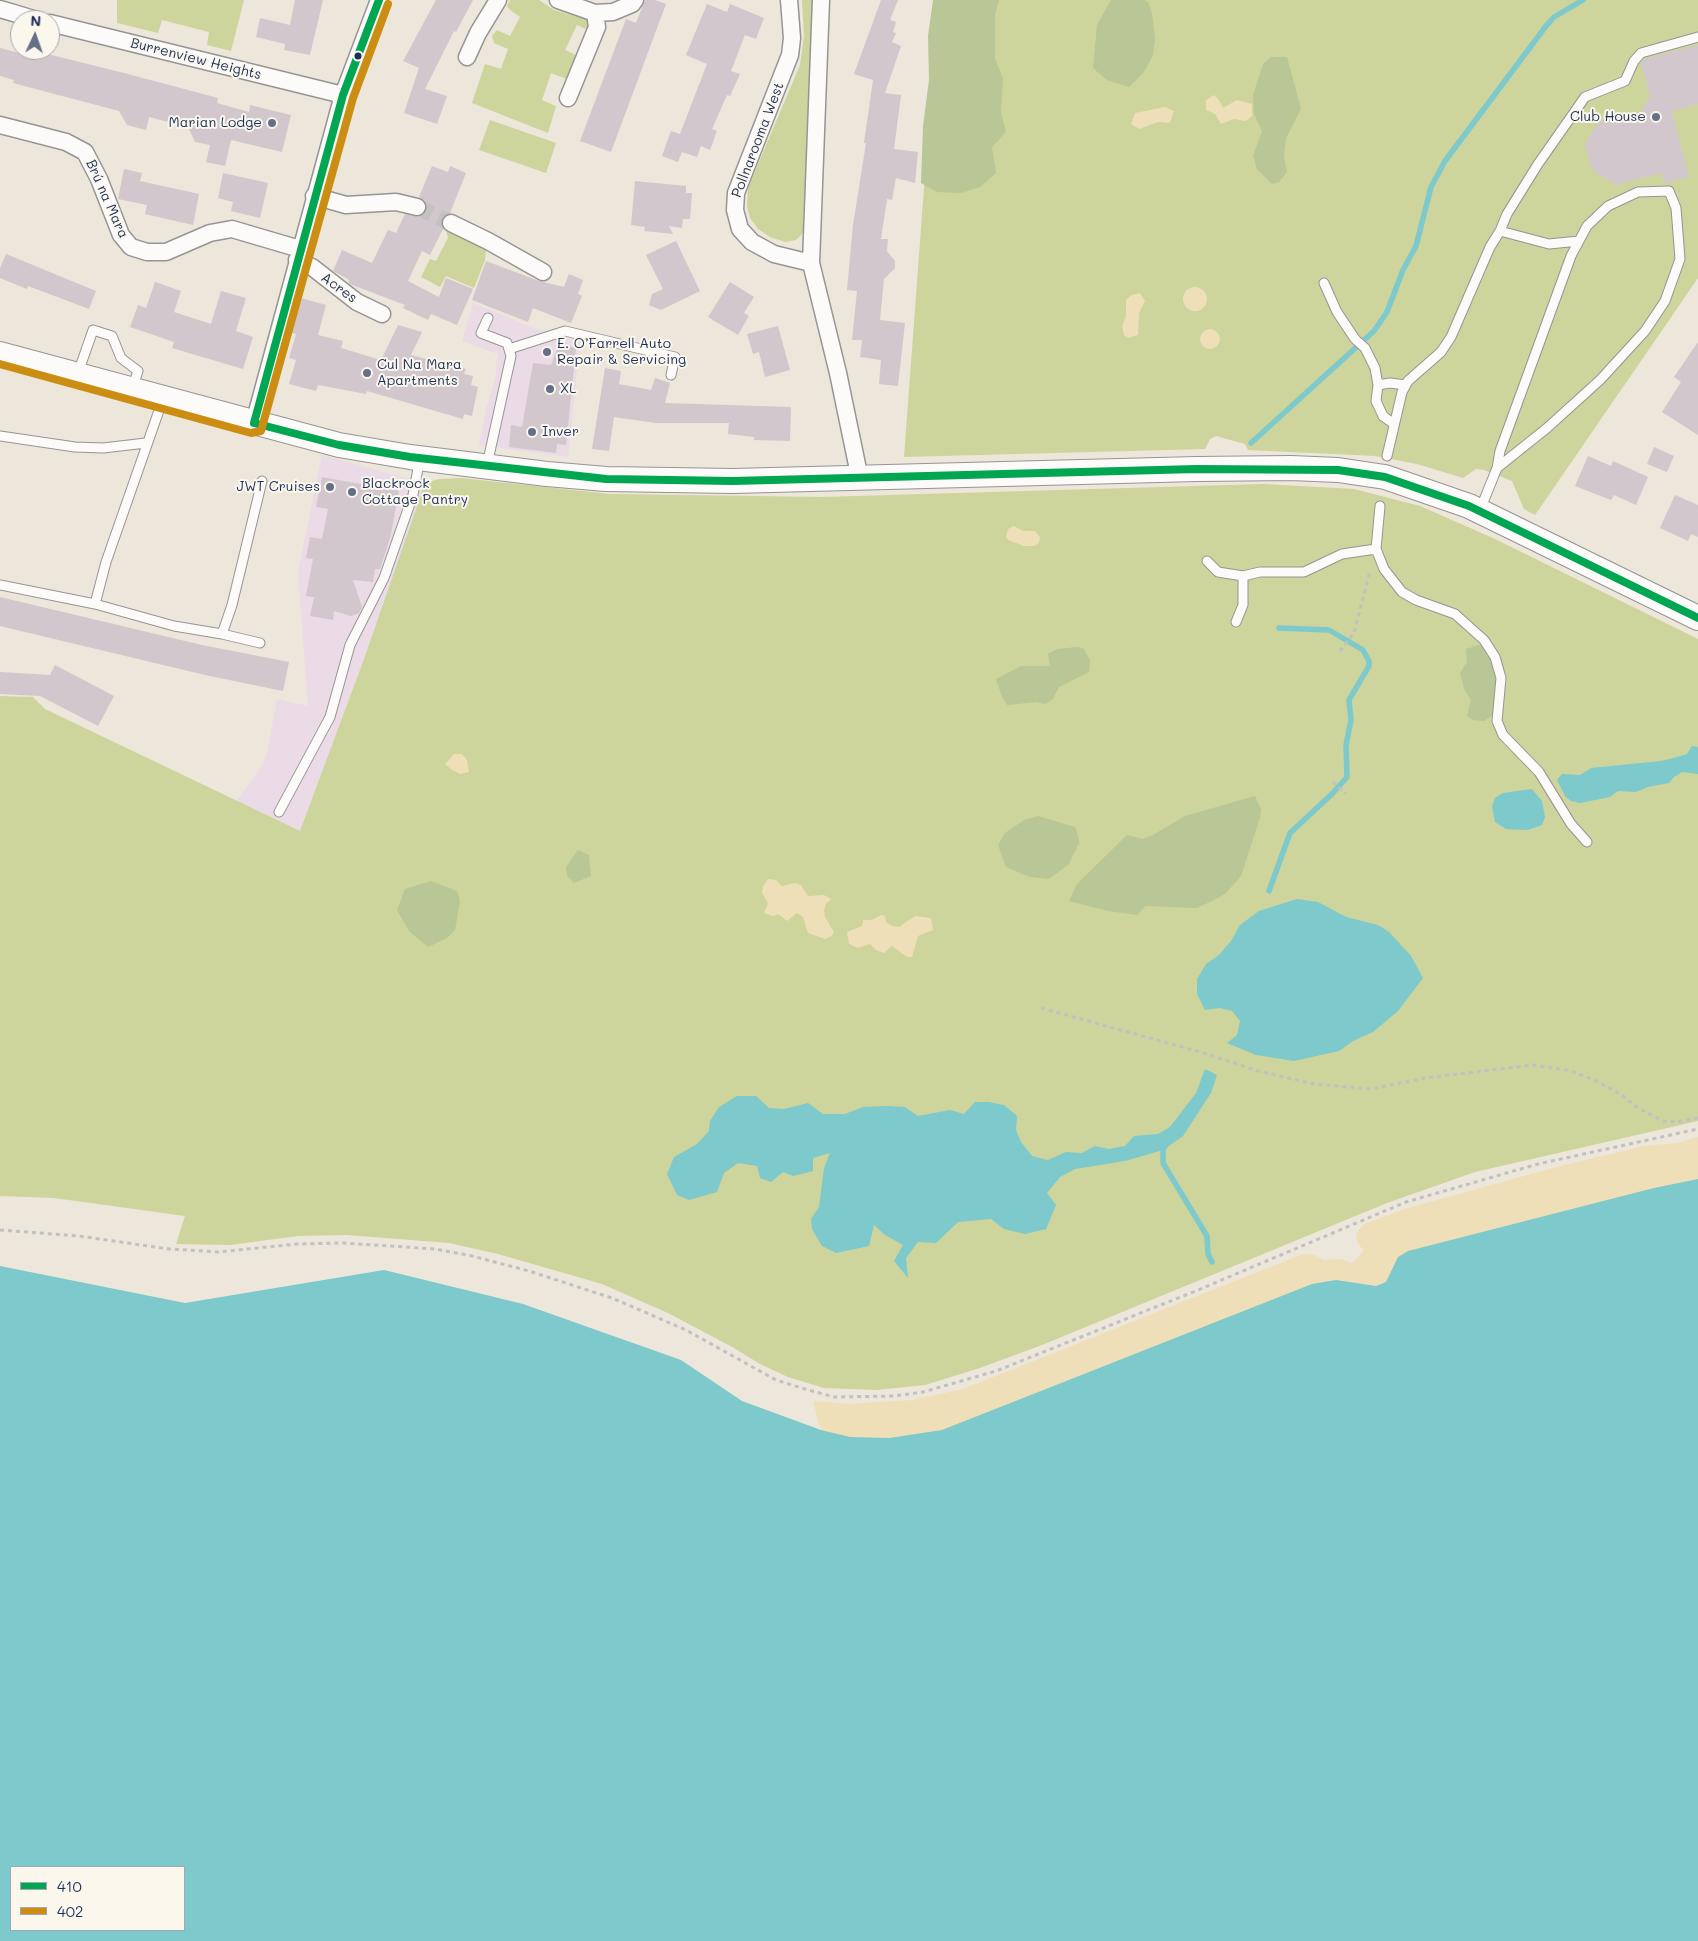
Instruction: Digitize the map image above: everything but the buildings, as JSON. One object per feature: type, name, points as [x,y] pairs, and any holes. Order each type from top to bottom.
[{"type":"main road","points":[[0,354],[339,445],[420,458],[606,479],[733,481],[860,479],[1197,468],[1338,470],[1385,477],[1420,488],[1479,511],[1698,618]]},
{"type":"street","points":[[254,423],[314,196],[343,95],[379,0]]},
{"type":"street","points":[[467,58],[478,33],[498,0]]},
{"type":"street","points":[[558,0],[595,13],[613,12],[632,4],[635,0]]},
{"type":"street","name":"Pollnarooma West","points":[[789,0],[792,38],[790,55],[736,194],[735,210],[740,229],[752,242],[774,254],[811,263]]},
{"type":"street","points":[[821,0],[811,263],[838,373],[860,479]]},
{"type":"street","points":[[568,98],[597,26],[595,13]]},
{"type":"street","name":"Burrenview Heights","points":[[60,25],[343,95]]},
{"type":"street","name":"Brú na Mara","points":[[0,125],[66,142],[85,152],[99,179],[121,235],[131,247],[147,252],[166,252],[210,232],[232,229],[299,255]]},
{"type":"street","points":[[314,196],[346,205],[396,202],[417,207]]},
{"type":"street","points":[[450,223],[488,240],[543,272]]},
{"type":"street","name":"Acres","points":[[299,255],[357,302],[382,314]]},
{"type":"lane","points":[[1387,456],[1394,424],[1406,385],[1441,352],[1450,337],[1490,247],[1500,231],[1507,214],[1538,164],[1585,97],[1625,81],[1634,60],[1641,53],[1698,37]]},
{"type":"lane","points":[[1479,511],[1497,468],[1500,451],[1571,256],[1587,226],[1608,206],[1638,192],[1669,191],[1676,208],[1680,259],[1665,300],[1646,331],[1600,380],[1547,428],[1497,468]]},
{"type":"lane","points":[[1500,231],[1549,244],[1579,241]]},
{"type":"lane","points":[[1324,283],[1337,312],[1355,339],[1365,348],[1375,368],[1378,385],[1376,400],[1383,416],[1394,424]]},
{"type":"lane","points":[[486,466],[508,376],[511,356],[507,344],[481,333],[488,318]]},
{"type":"lane","points":[[77,375],[93,330],[112,336],[121,358],[138,371],[132,390]]},
{"type":"lane","points":[[509,349],[565,331],[675,357],[671,375]]},
{"type":"lane","points":[[1378,385],[1390,383],[1406,385]]},
{"type":"lane","points":[[95,604],[106,562],[163,398]]},
{"type":"lane","points":[[0,436],[75,447],[103,448],[146,443]]},
{"type":"lane","points":[[280,812],[330,717],[350,645],[384,578],[413,495],[420,458]]},
{"type":"lane","points":[[222,634],[232,605],[262,481]]},
{"type":"lane","points":[[1380,506],[1376,549],[1384,569],[1402,592],[1416,600],[1455,614],[1484,640],[1496,657],[1501,678],[1497,721],[1503,735],[1539,772],[1571,824],[1587,842]]},
{"type":"lane","points":[[1207,562],[1218,572],[1243,576],[1260,572],[1304,572],[1342,554],[1376,549]]},
{"type":"lane","points":[[1236,622],[1243,605],[1243,576]]},
{"type":"lane","points":[[0,585],[95,604],[174,626],[260,643]]},
{"type":"path","points":[[1340,651],[1354,633],[1376,549]]},
{"type":"path","points":[[1333,782],[1346,794]]},
{"type":"path","points":[[1041,1008],[1204,1053],[1258,1072],[1314,1084],[1371,1089],[1425,1078],[1533,1065],[1567,1070],[1595,1080],[1622,1095],[1638,1108],[1663,1120],[1677,1122],[1698,1118]]},
{"type":"path","points":[[0,1230],[79,1236],[169,1249],[218,1252],[297,1244],[344,1243],[435,1249],[472,1256],[612,1298],[686,1330],[776,1380],[834,1397],[894,1396],[939,1388],[996,1371],[1198,1290],[1406,1202],[1538,1164],[1698,1129]]},
{"type":"shaded area","points":[[473,303],[529,326],[580,342],[568,457],[479,445],[487,406],[495,380],[498,354],[462,341]]},
{"type":"shaded area","points":[[322,455],[425,483],[364,659],[300,831],[236,802],[260,768],[267,754],[277,699],[308,706],[298,572]]},
{"type":"green space","points":[[117,0],[244,0],[231,51],[207,45],[209,32],[162,20],[158,33],[117,23]]},
{"type":"green space","points":[[510,0],[539,0],[554,10],[589,20],[590,31],[577,25],[565,50],[580,57],[569,80],[551,73],[542,100],[556,106],[548,133],[472,103],[485,64],[501,69],[508,49],[494,43],[492,36],[497,30],[510,36],[520,17],[507,6]]},
{"type":"green space","points":[[802,0],[814,0],[803,233],[796,240],[785,242],[770,237],[758,229],[750,218],[747,206],[748,188],[800,65],[804,36]]},
{"type":"green space","points":[[933,0],[999,0],[995,14],[995,59],[1003,78],[1001,113],[1006,132],[992,147],[996,173],[980,187],[961,193],[937,192],[921,183],[923,126],[929,80],[928,36]]},
{"type":"green space","points":[[938,0],[1698,0],[1698,278],[1535,515],[1524,509],[1512,481],[1484,470],[1476,469],[1463,478],[1417,464],[1375,456],[1248,450],[1245,444],[1216,436],[1210,439],[1205,449],[904,457]]},
{"type":"green space","points":[[1111,0],[1144,0],[1148,2],[1152,13],[1155,39],[1153,55],[1144,72],[1129,87],[1107,80],[1093,68],[1097,25]]},
{"type":"green space","points":[[1271,57],[1287,57],[1301,109],[1286,138],[1284,156],[1287,172],[1279,182],[1272,184],[1257,169],[1253,156],[1262,131],[1254,114],[1253,95],[1263,64]]},
{"type":"green space","points":[[490,120],[556,143],[546,173],[479,150]]},
{"type":"green space","points":[[446,230],[486,249],[485,260],[474,288],[446,276],[440,287],[421,277],[430,259],[436,261],[448,238]]},
{"type":"green space","points":[[461,478],[610,494],[822,497],[1263,484],[1354,489],[1420,506],[1493,538],[1698,639],[1698,1121],[1475,1172],[1387,1203],[1042,1345],[980,1368],[925,1385],[876,1390],[824,1388],[788,1377],[760,1364],[668,1313],[602,1284],[498,1254],[449,1243],[347,1235],[298,1236],[230,1245],[176,1244],[185,1216],[54,1198],[0,1196],[0,696],[33,697],[45,709],[300,831],[364,659],[425,483],[439,479]]},
{"type":"green space","points":[[1482,644],[1492,659],[1496,677],[1493,715],[1484,721],[1473,720],[1467,716],[1471,700],[1464,689],[1460,673],[1467,662],[1466,649]]},
{"type":"green space","points":[[1078,647],[1084,649],[1090,660],[1089,672],[1059,687],[1053,699],[1045,704],[1036,702],[1007,705],[996,679],[1021,666],[1050,666],[1048,654],[1057,649]]},
{"type":"green space","points":[[1255,796],[1261,809],[1260,818],[1241,876],[1225,894],[1196,908],[1146,906],[1137,915],[1108,911],[1069,901],[1077,884],[1127,835],[1143,839],[1185,816]]},
{"type":"green space","points":[[1038,816],[1075,827],[1078,835],[1079,843],[1069,864],[1049,879],[1030,877],[1006,867],[998,845],[1005,833],[1024,820]]},
{"type":"green space","points":[[578,850],[589,855],[591,876],[574,883],[567,876],[566,867]]},
{"type":"green space","points":[[431,881],[457,891],[460,901],[455,930],[447,938],[428,947],[409,931],[397,910],[405,889]]},
{"type":"sand","points":[[1214,95],[1223,108],[1237,100],[1252,104],[1252,116],[1246,121],[1234,119],[1221,124],[1215,114],[1206,110],[1206,100]]},
{"type":"sand","points":[[1165,107],[1174,111],[1170,123],[1158,122],[1139,129],[1131,124],[1135,113]]},
{"type":"sand","points":[[1195,287],[1203,291],[1207,299],[1203,307],[1195,311],[1187,307],[1183,299],[1187,291]]},
{"type":"sand","points":[[1140,293],[1145,301],[1139,313],[1138,335],[1128,338],[1124,335],[1122,326],[1126,316],[1126,300],[1131,295]]},
{"type":"sand","points":[[1206,329],[1214,329],[1220,335],[1220,343],[1214,349],[1206,349],[1200,343],[1200,335]]},
{"type":"sand","points":[[1014,526],[1023,531],[1035,531],[1040,537],[1039,543],[1034,546],[1024,546],[1008,540],[1006,537],[1008,529]]},
{"type":"sand","points":[[454,754],[462,754],[467,760],[469,772],[460,774],[445,764]]},
{"type":"sand","points":[[768,879],[776,880],[782,886],[795,883],[801,885],[808,896],[824,895],[831,899],[826,904],[824,910],[825,917],[834,932],[832,936],[825,939],[808,933],[803,917],[797,913],[787,921],[778,914],[773,916],[764,913],[768,903],[762,893],[763,886]]},
{"type":"sand","points":[[881,915],[885,916],[886,922],[892,926],[899,927],[915,916],[931,918],[933,930],[918,936],[912,957],[907,957],[892,946],[884,953],[876,950],[870,944],[858,948],[849,944],[847,932],[862,926],[863,920],[872,920]]},
{"type":"sand","points":[[1698,1137],[1698,1280],[829,1461],[813,1401],[848,1404],[912,1400],[963,1389],[1303,1254],[1314,1255],[1324,1260],[1340,1259],[1353,1263],[1364,1250],[1358,1244],[1356,1237],[1364,1224],[1408,1208],[1560,1166],[1644,1146],[1677,1143]]},
{"type":"water","points":[[1692,746],[1698,747],[1698,774],[1682,772],[1669,783],[1648,787],[1636,792],[1618,791],[1610,797],[1580,803],[1571,801],[1565,796],[1557,780],[1562,774],[1580,775],[1591,768],[1661,761],[1677,757],[1687,754]]},
{"type":"water","points":[[1532,789],[1542,801],[1545,817],[1542,825],[1528,830],[1506,829],[1495,822],[1492,806],[1495,798],[1503,793]]},
{"type":"water","points":[[1297,899],[1318,902],[1346,917],[1378,925],[1389,932],[1411,956],[1423,978],[1398,1011],[1373,1032],[1353,1041],[1339,1051],[1294,1061],[1256,1055],[1227,1043],[1237,1035],[1240,1021],[1232,1011],[1220,1008],[1205,1010],[1197,994],[1197,979],[1206,964],[1219,955],[1231,941],[1240,925],[1259,911]]},
{"type":"water","points":[[1205,1069],[1217,1075],[1211,1093],[1183,1136],[1163,1150],[1125,1161],[1075,1169],[1060,1177],[1047,1193],[1056,1205],[1046,1229],[1025,1234],[1004,1229],[991,1219],[958,1222],[936,1243],[918,1242],[906,1258],[908,1278],[894,1261],[903,1245],[885,1235],[874,1225],[869,1246],[836,1253],[822,1246],[812,1229],[811,1219],[819,1207],[824,1168],[830,1153],[813,1158],[813,1171],[793,1176],[783,1172],[771,1182],[760,1178],[757,1166],[738,1163],[724,1173],[717,1192],[689,1200],[677,1195],[667,1174],[674,1157],[697,1144],[709,1131],[710,1121],[719,1107],[737,1096],[756,1096],[769,1108],[784,1109],[808,1103],[823,1114],[845,1114],[863,1107],[887,1106],[905,1107],[918,1116],[950,1110],[964,1114],[975,1102],[1004,1105],[1017,1116],[1016,1130],[1021,1142],[1032,1156],[1048,1160],[1066,1152],[1082,1153],[1095,1146],[1109,1149],[1125,1146],[1134,1136],[1158,1134],[1170,1127],[1196,1093]]},
{"type":"water","points":[[1698,1179],[1698,1941],[0,1941],[0,1266],[185,1303],[384,1270],[523,1304],[681,1360],[742,1401],[821,1430],[850,1437],[889,1438],[942,1430],[1312,1284],[1336,1280],[1376,1286],[1386,1282],[1398,1257],[1408,1251],[1654,1188]]},
{"type":"waterway","points":[[1251,443],[1374,331],[1387,312],[1403,270],[1416,246],[1431,187],[1445,161],[1546,26],[1554,17],[1583,0]]},
{"type":"waterway","points":[[1269,891],[1290,833],[1332,794],[1347,777],[1346,745],[1351,720],[1349,700],[1369,666],[1369,661],[1363,650],[1329,630],[1279,628]]},
{"type":"waterway","points":[[1166,1144],[1163,1150],[1163,1163],[1207,1236],[1208,1254],[1212,1262]]},
{"type":"tunnel","points":[[417,207],[451,223]]},
{"type":"transit line","name":"410","points":[[254,423],[343,95],[379,0]]},
{"type":"transit line","name":"402","points":[[0,364],[251,433],[261,431],[353,98],[388,4]]},
{"type":"transit line","name":"410","points":[[254,423],[339,445],[410,457],[606,479],[733,481],[1197,469],[1338,470],[1385,477],[1469,506],[1698,618]]},
{"type":"place","name":"Club House","points":[[1656,117]]},
{"type":"place","name":"Marian Lodge","points":[[272,123]]},
{"type":"place","name":"E. O’Farrell Auto Repair & Servicing","points":[[547,352]]},
{"type":"place","name":"Cul Na Mara Apartments","points":[[367,373]]},
{"type":"place","name":"XL","points":[[550,389]]},
{"type":"place","name":"Inver","points":[[532,432]]},
{"type":"place","name":"JWT Cruises","points":[[330,487]]},
{"type":"place","name":"Blackrock Cottage Pantry","points":[[352,492]]}]
